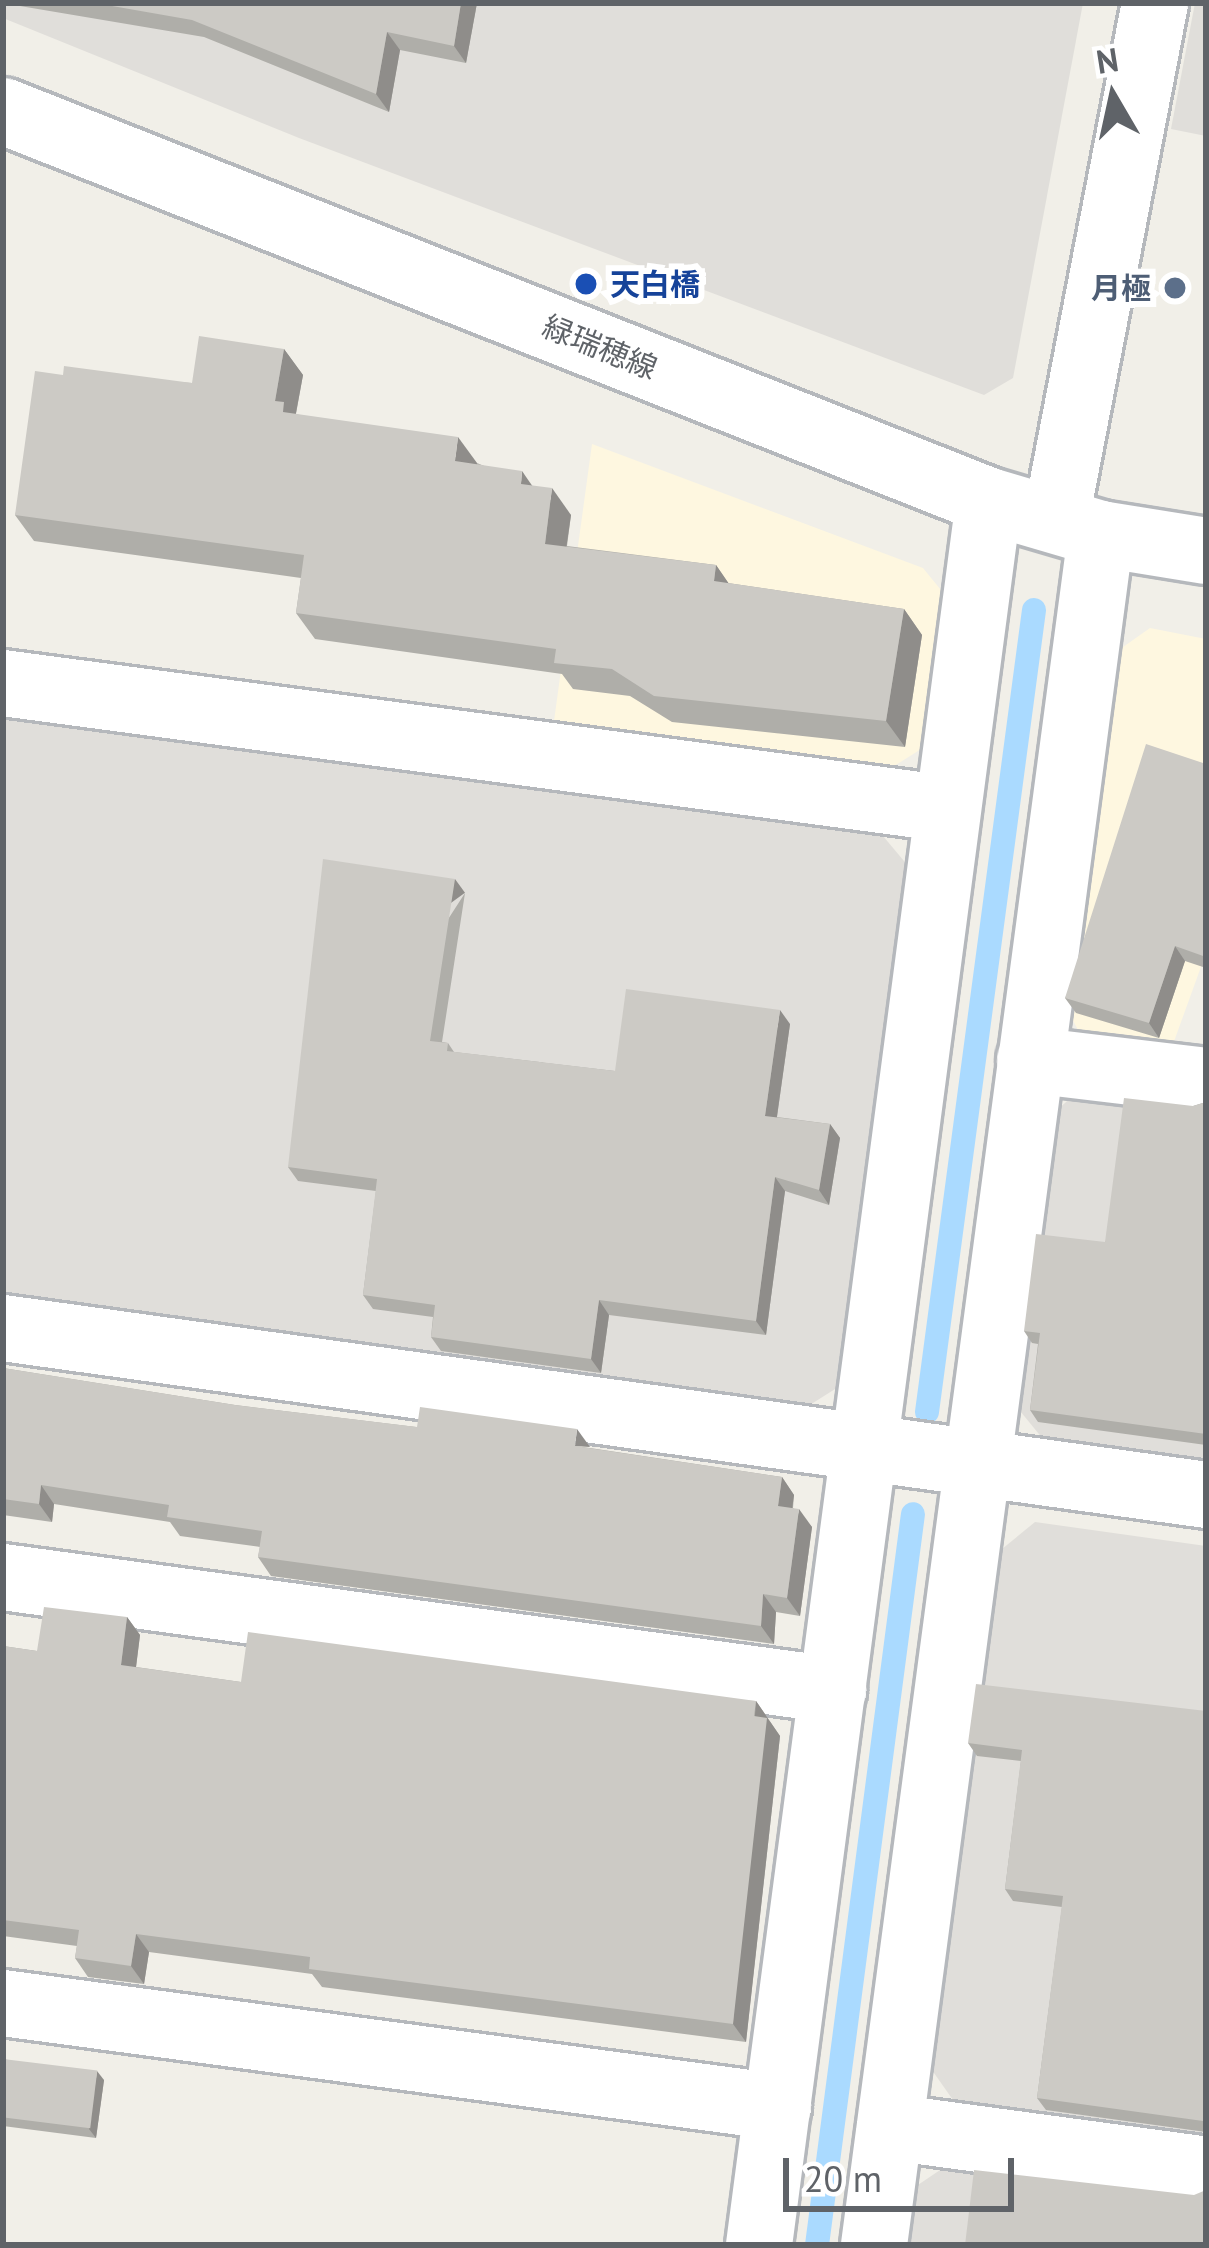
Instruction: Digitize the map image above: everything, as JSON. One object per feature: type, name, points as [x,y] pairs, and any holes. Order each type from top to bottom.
[{"type":"street","points":[[874,2245],[1030,1060],[1079,527],[1155,3]]},
{"type":"street","name":"緑瑞穂線","points":[[3,111],[989,501],[1079,527],[1206,550]]},
{"type":"street","points":[[759,2245],[989,501]]},
{"type":"street","points":[[3,683],[948,809]]},
{"type":"street","points":[[1030,1060],[1206,1081]]},
{"type":"street","points":[[3,1328],[1206,1495]]},
{"type":"street","points":[[3,1577],[832,1690]]},
{"type":"street","points":[[3,2003],[778,2107]]},
{"type":"street","points":[[890,2127],[1206,2170]]},
{"type":"shaded area","points":[[3,3],[1083,3],[1013,378],[984,395],[299,138],[3,18]]},
{"type":"shaded area","points":[[1195,3],[1206,3],[1206,136],[1171,129]]},
{"type":"shaded area","points":[[592,444],[923,568],[945,595],[926,746],[891,768],[554,721]]},
{"type":"shaded area","points":[[1150,628],[1206,639],[1206,953],[1168,1058],[1087,1047],[1068,1011],[1116,652]]},
{"type":"shaded area","points":[[3,717],[883,836],[909,867],[843,1384],[805,1408],[3,1296]]},
{"type":"shaded area","points":[[1087,1083],[1206,1100],[1206,1462],[1043,1439],[1016,1406],[1055,1112]]},
{"type":"shaded area","points":[[1035,1522],[1206,1546],[1206,2136],[953,2100],[927,2063],[1002,1549]]},
{"type":"shaded area","points":[[946,2166],[1206,2201],[1206,2245],[902,2245],[909,2191]]},
{"type":"building","points":[[95,3],[461,3],[454,46],[387,32],[376,94],[192,20]]},
{"type":"building","points":[[199,336],[284,349],[275,401],[284,402],[283,412],[458,437],[455,461],[522,471],[521,484],[552,488],[545,544],[716,565],[714,581],[904,609],[886,721],[654,696],[612,669],[554,663],[556,649],[296,613],[304,555],[15,515],[35,371],[63,375],[64,366],[192,383]]},
{"type":"building","points":[[1146,744],[1206,764],[1206,957],[1175,946],[1149,1023],[1065,998]]},
{"type":"building","points":[[323,859],[455,879],[430,1041],[448,1043],[447,1051],[615,1071],[626,989],[780,1010],[765,1116],[830,1124],[819,1190],[775,1177],[756,1321],[599,1300],[591,1359],[431,1337],[435,1305],[363,1295],[377,1179],[288,1167]]},
{"type":"building","points":[[1124,1098],[1193,1106],[1206,1102],[1206,1434],[1030,1410],[1040,1333],[1024,1331],[1036,1234],[1105,1242]]},
{"type":"building","points":[[3,1368],[235,1405],[417,1427],[420,1407],[577,1429],[575,1446],[782,1477],[778,1506],[799,1509],[787,1598],[763,1594],[761,1626],[258,1557],[262,1531],[167,1517],[169,1505],[41,1485],[39,1504],[3,1499]]},
{"type":"building","points":[[44,1607],[127,1617],[121,1665],[241,1682],[248,1632],[756,1701],[754,1716],[767,1718],[733,2024],[309,1969],[310,1957],[136,1934],[131,1966],[75,1958],[79,1930],[3,1920],[3,1646],[37,1651]]},
{"type":"building","points":[[976,1684],[1206,1711],[1206,2124],[1037,2098],[1063,1896],[1005,1889],[1022,1750],[968,1743]]},
{"type":"building","points":[[3,2059],[97,2071],[90,2128],[3,2117]]},
{"type":"building","points":[[974,2170],[1194,2195],[1206,2190],[1206,2245],[965,2245]]},
{"type":"waterway","points":[[927,1412],[1034,610]]},
{"type":"waterway","points":[[817,2245],[913,1514]]},
{"type":"place","name":"天白橋","points":[[586,284]]},
{"type":"place","name":"月極","points":[[1175,288]]}]
